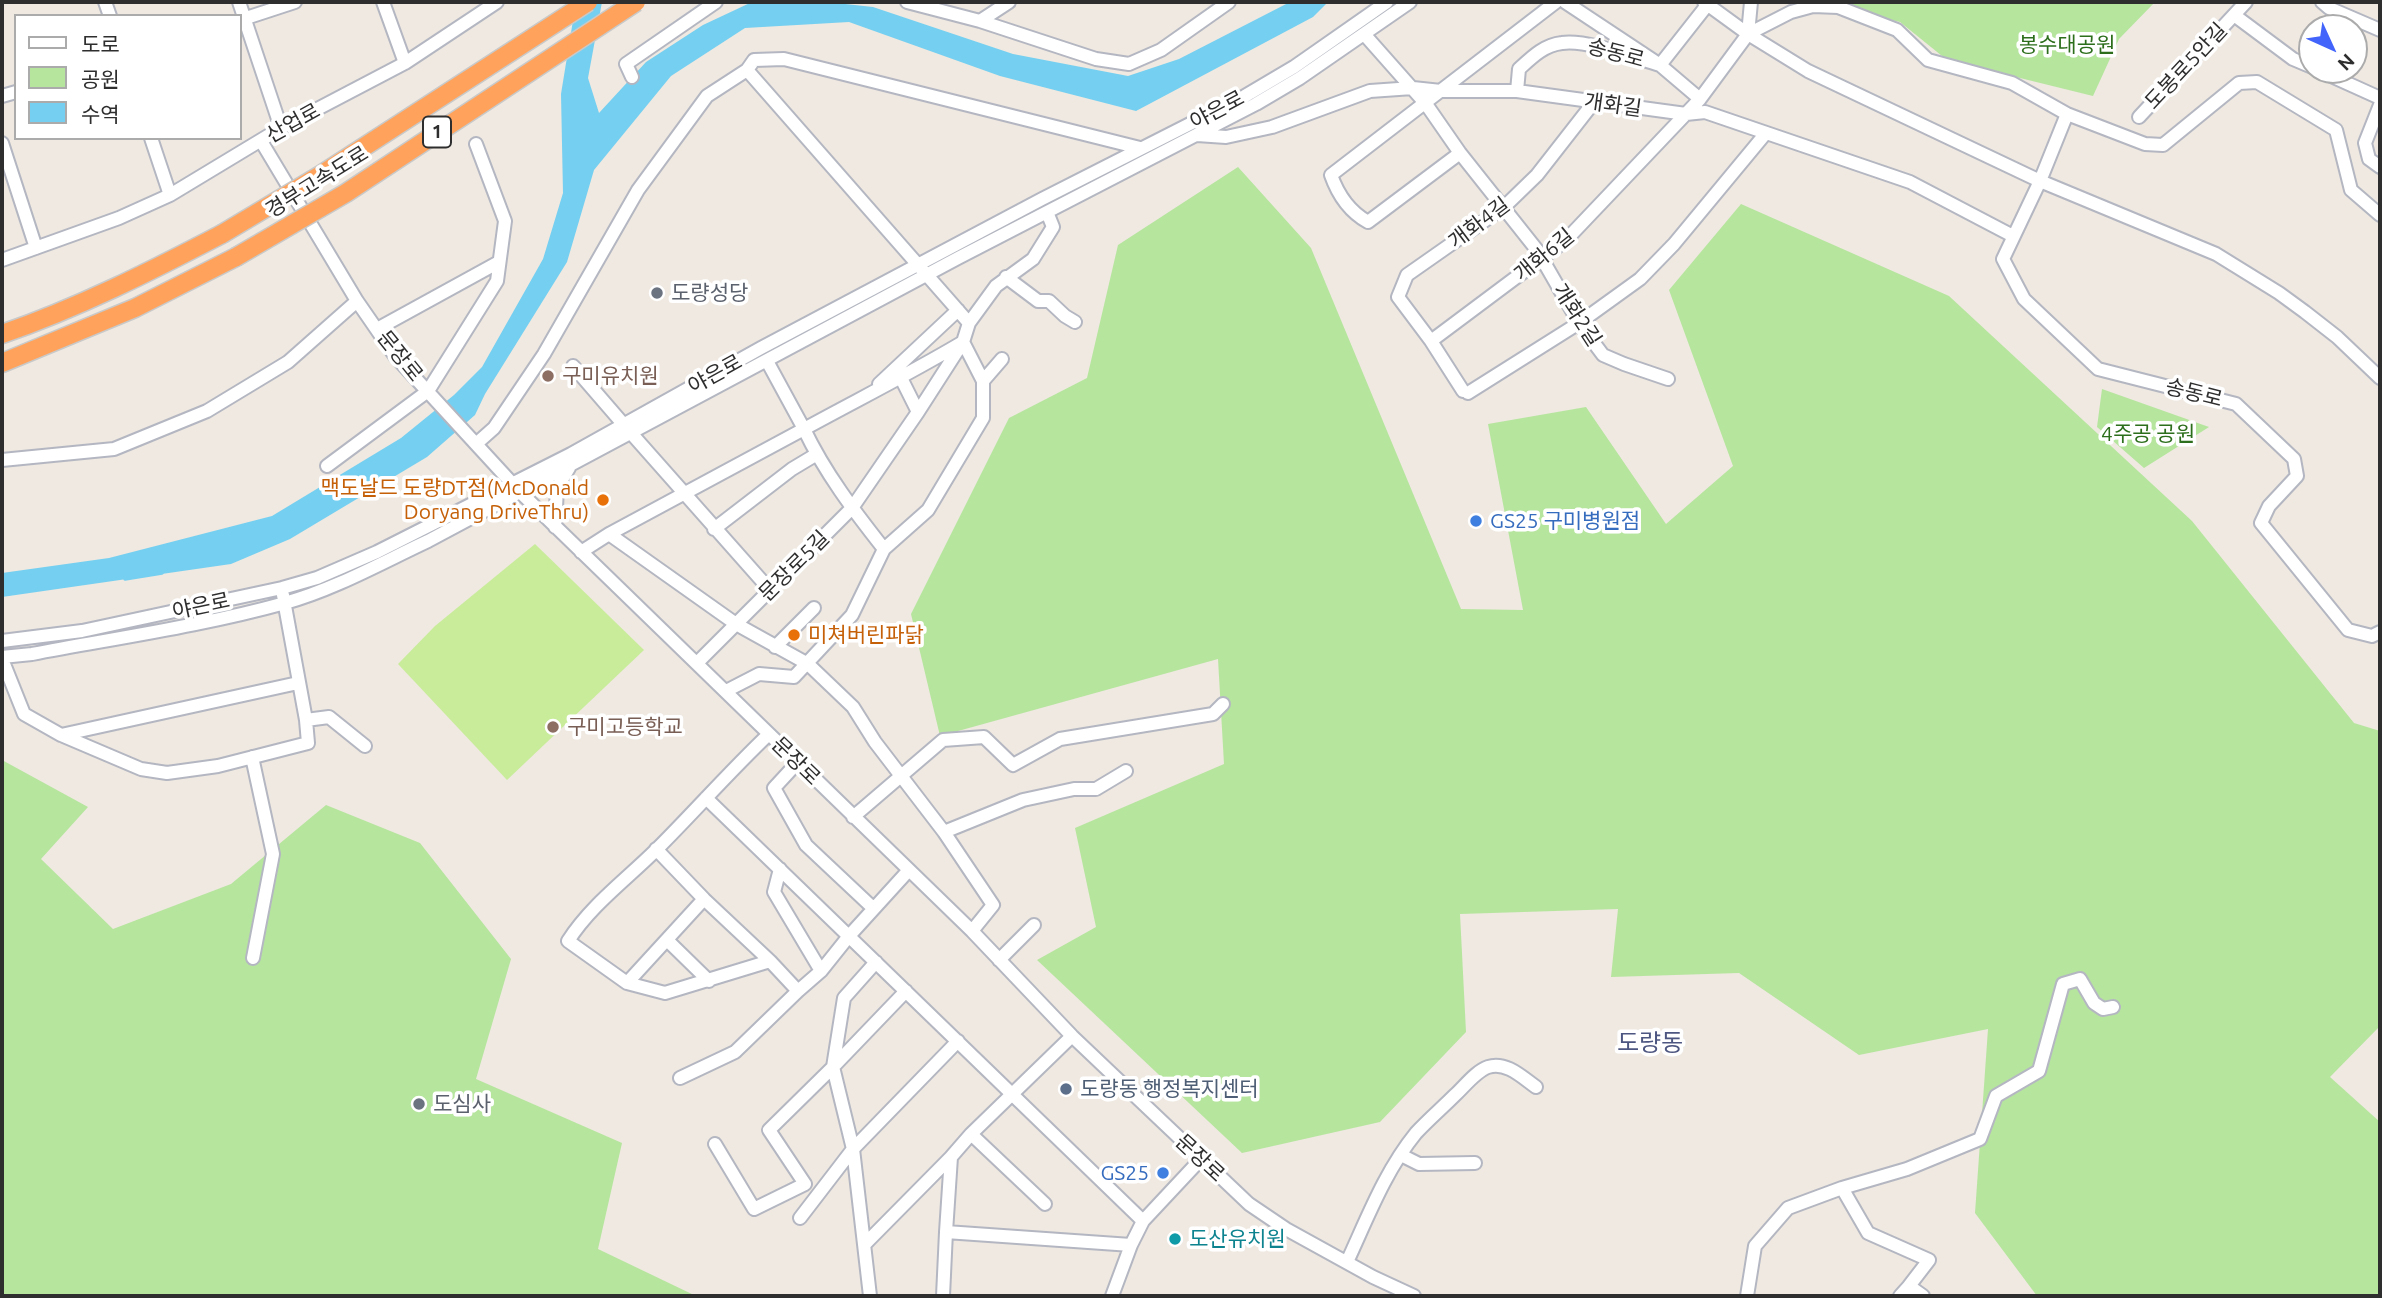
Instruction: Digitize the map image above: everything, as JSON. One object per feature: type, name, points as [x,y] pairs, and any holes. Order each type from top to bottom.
[{"type":"highway","name":"경부고속도로","points":[[2,334],[82,302],[222,234],[319,176],[588,2]]},
{"type":"highway","name":"경부고속도로","points":[[2,363],[135,308],[279,234],[346,193],[636,2]]},
{"type":"street","points":[[281,128],[242,19],[295,2]]},
{"type":"street","points":[[383,2],[405,63]]},
{"type":"street","name":"산업로","points":[[2,260],[119,218],[170,195],[281,128],[405,63],[497,2]]},
{"type":"street","points":[[632,77],[626,64],[716,2]]},
{"type":"street","points":[[907,2],[980,21],[1096,59],[1129,64],[1161,50],[1229,2]]},
{"type":"street","points":[[980,21],[1009,2]]},
{"type":"street","name":"야은로","points":[[2,658],[223,618],[285,603],[350,578],[428,541],[516,488],[923,269],[1140,148],[1245,96],[1294,67],[1387,2]]},
{"type":"street","name":"야은로","points":[[2,641],[82,631],[317,578],[569,466],[627,429],[767,360],[923,269],[1047,212],[1197,135],[1300,78],[1410,2]]},
{"type":"street","points":[[1460,153],[1368,222],[1357,216],[1337,191],[1331,176],[1556,2]]},
{"type":"street","name":"송동로","points":[[1565,2],[1660,65],[1700,99]]},
{"type":"street","points":[[1748,34],[1751,2]]},
{"type":"street","name":"도봉로5안길","points":[[2138,117],[2246,2]]},
{"type":"street","points":[[2322,2],[2329,8],[2380,30]]},
{"type":"street","name":"송동로","points":[[1660,65],[1706,3],[1748,34],[1808,71],[2040,181],[2216,254],[2305,312],[2337,337],[2380,378]]},
{"type":"street","points":[[1686,114],[1748,34],[1791,12],[1813,6],[1838,7],[1897,30],[1928,60],[2011,83],[2067,114],[2145,144],[2164,145],[2239,83],[2257,82],[2336,130],[2351,190],[2380,215]]},
{"type":"street","name":"도봉로5안길","points":[[2234,15],[2298,60]]},
{"type":"street","points":[[1364,34],[1413,88]]},
{"type":"street","name":"송동로","points":[[1517,91],[1519,68],[1532,56],[1562,43],[1577,43],[1660,65]]},
{"type":"street","points":[[476,443],[494,428],[544,354],[646,180],[707,96],[747,70],[754,60],[784,59],[1140,148]]},
{"type":"street","points":[[747,70],[969,323]]},
{"type":"street","points":[[2348,84],[2380,99]]},
{"type":"street","name":"개화길","points":[[1197,135],[1226,137],[1272,127],[1370,91],[1413,88],[1441,91],[1517,91],[1686,114],[1705,112],[1910,182],[2013,236]]},
{"type":"street","name":"개화2길","points":[[1413,88],[1542,258],[1579,323],[1603,355],[1668,379]]},
{"type":"street","name":"개화4길","points":[[1431,341],[1398,297],[1407,275],[1504,207],[1537,175],[1594,103]]},
{"type":"street","points":[[2380,105],[2365,143],[2369,159],[2380,167]]},
{"type":"street","name":"개화6길","points":[[1431,341],[1566,240],[1686,114]]},
{"type":"street","name":"송동로","points":[[2067,114],[2040,181],[2003,260],[2024,299],[2098,369],[2236,404],[2294,459],[2297,476],[2269,506],[2260,523],[2348,630],[2372,636],[2380,632]]},
{"type":"street","points":[[1431,341],[1466,392],[1579,323],[1640,279],[1674,244],[1766,133]]},
{"type":"street","points":[[151,140],[170,195]]},
{"type":"street","name":"문장로","points":[[261,141],[358,301],[396,356],[516,488],[972,931],[1072,1036],[1250,1204],[1286,1229],[1414,1296]]},
{"type":"street","points":[[2,143],[36,248]]},
{"type":"street","points":[[327,466],[428,391],[497,281],[505,221],[476,144]]},
{"type":"street","name":"문장로5길","points":[[697,663],[852,508],[963,342],[969,323],[996,286],[1033,259],[1054,227],[1047,212]]},
{"type":"street","points":[[377,330],[499,262]]},
{"type":"street","points":[[1006,277],[1038,301],[1049,301],[1075,322]]},
{"type":"street","points":[[2,460],[114,449],[207,411],[288,362],[358,301]]},
{"type":"street","points":[[869,393],[958,310]]},
{"type":"street","points":[[582,552],[608,534],[682,493],[901,378],[963,342],[983,381],[983,418],[929,510],[884,550],[852,615],[794,677],[759,674],[726,691]]},
{"type":"street","points":[[983,381],[1002,359]]},
{"type":"street","points":[[767,360],[817,454],[852,508],[884,550]]},
{"type":"street","points":[[573,366],[770,590]]},
{"type":"street","points":[[901,378],[918,412]]},
{"type":"street","points":[[714,529],[792,469],[817,454]]},
{"type":"street","points":[[555,527],[557,488],[569,466]]},
{"type":"street","points":[[608,534],[736,624],[807,664],[853,707],[900,776],[944,832],[993,905],[972,931]]},
{"type":"street","points":[[2,658],[24,714],[61,735],[141,769],[167,773],[218,766],[308,743],[282,588]]},
{"type":"street","points":[[775,647],[814,608]]},
{"type":"street","points":[[61,735],[298,682]]},
{"type":"street","points":[[853,817],[943,740],[984,737],[1013,765],[1060,739],[1213,714],[1223,704]]},
{"type":"street","points":[[306,720],[329,717],[365,746]]},
{"type":"street","points":[[769,734],[579,923],[568,941],[627,982],[665,993],[770,961]]},
{"type":"street","points":[[252,757],[273,854],[253,958]]},
{"type":"street","points":[[798,762],[774,788],[806,845],[873,908]]},
{"type":"street","points":[[944,832],[1023,800],[1074,789],[1096,789],[1126,771]]},
{"type":"street","points":[[706,797],[1143,1220]]},
{"type":"street","points":[[656,849],[797,991]]},
{"type":"street","points":[[780,869],[774,892],[821,971]]},
{"type":"street","points":[[680,1078],[736,1052],[821,971],[873,908],[909,870]]},
{"type":"street","points":[[627,982],[704,899]]},
{"type":"street","points":[[999,960],[1034,925]]},
{"type":"street","points":[[667,940],[709,981]]},
{"type":"street","points":[[870,1296],[853,1149],[833,1067],[844,998],[876,962]]},
{"type":"street","points":[[1747,1296],[1755,1246],[1788,1208],[1842,1188],[1907,1169],[1980,1139],[1996,1096],[2039,1071],[2063,984],[2080,979],[2094,1003],[2102,1009],[2113,1007]]},
{"type":"street","points":[[813,1199],[769,1130],[906,991]]},
{"type":"street","points":[[865,1244],[971,1134],[1072,1036]]},
{"type":"street","points":[[800,1218],[853,1149],[958,1041]]},
{"type":"street","points":[[1347,1262],[1380,1192],[1416,1133],[1476,1075],[1488,1067],[1509,1068],[1536,1087]]},
{"type":"street","points":[[971,1134],[1045,1204]]},
{"type":"street","points":[[715,1144],[754,1209],[805,1184]]},
{"type":"street","points":[[1401,1155],[1419,1164],[1475,1163]]},
{"type":"street","points":[[943,1296],[951,1157]]},
{"type":"street","points":[[1112,1296],[1143,1220],[1201,1159]]},
{"type":"street","points":[[1842,1188],[1868,1233],[1929,1260],[1904,1291],[1923,1296]]},
{"type":"street","points":[[946,1232],[1131,1245]]},
{"type":"green space","name":"봉수대공원","points":[[1818,2],[2155,2],[2119,39],[2093,96],[1947,60],[1900,22]]},
{"type":"green space","points":[[1238,167],[1311,248],[1461,609],[1523,610],[1488,424],[1586,407],[1666,524],[1733,466],[1669,290],[1741,204],[1949,296],[2192,521],[2354,723],[2380,731],[2380,1026],[2330,1077],[2380,1122],[2380,1296],[2037,1296],[1975,1213],[1988,1029],[1859,1055],[1739,973],[1611,977],[1618,909],[1460,914],[1466,1032],[1380,1122],[1242,1153],[1037,960],[1096,927],[1075,828],[1224,764],[1218,659],[940,736],[911,614],[1009,418],[1087,378],[1118,245]]},
{"type":"green space","name":"4주공 공원","points":[[2102,389],[2209,427],[2144,468],[2097,427]]},
{"type":"green space","points":[[535,544],[644,650],[507,780],[398,664],[435,626]]},
{"type":"green space","points":[[2,760],[88,807],[41,859],[113,929],[231,884],[326,805],[420,843],[511,959],[476,1079],[622,1143],[598,1249],[696,1296],[2,1296]]},
{"type":"water","points":[[576,2],[602,2],[588,78],[599,113],[646,62],[703,25],[752,2],[827,2],[873,7],[1013,54],[1128,76],[1179,59],[1290,2],[1328,2],[1313,17],[1136,111],[1000,76],[849,22],[745,28],[671,76],[594,170],[567,262],[485,394],[475,415],[427,457],[290,539],[231,564],[2,597],[2,573],[109,558],[272,516],[401,438],[454,395],[482,367],[543,259],[563,193],[561,94]]},
{"type":"waterway","points":[[125,579],[162,573]]},
{"type":"place","name":"도량성당","points":[[657,293]]},
{"type":"place","name":"구미유치원","points":[[548,376]]},
{"type":"place","name":"맥도날드 도량DT점(McDonald Doryang DriveThru)","points":[[603,500]]},
{"type":"place","name":"GS25 구미병원점","points":[[1476,521]]},
{"type":"place","name":"미쳐버린파닭","points":[[794,635]]},
{"type":"place","name":"구미고등학교","points":[[553,727]]},
{"type":"place","name":"도량동 행정복지센터","points":[[1066,1089]]},
{"type":"place","name":"도심사","points":[[419,1104]]},
{"type":"place","name":"GS25","points":[[1163,1173]]},
{"type":"place","name":"도산유치원","points":[[1175,1239]]},
{"type":"district","name":"도량동","points":[[1650,1043]]}]
